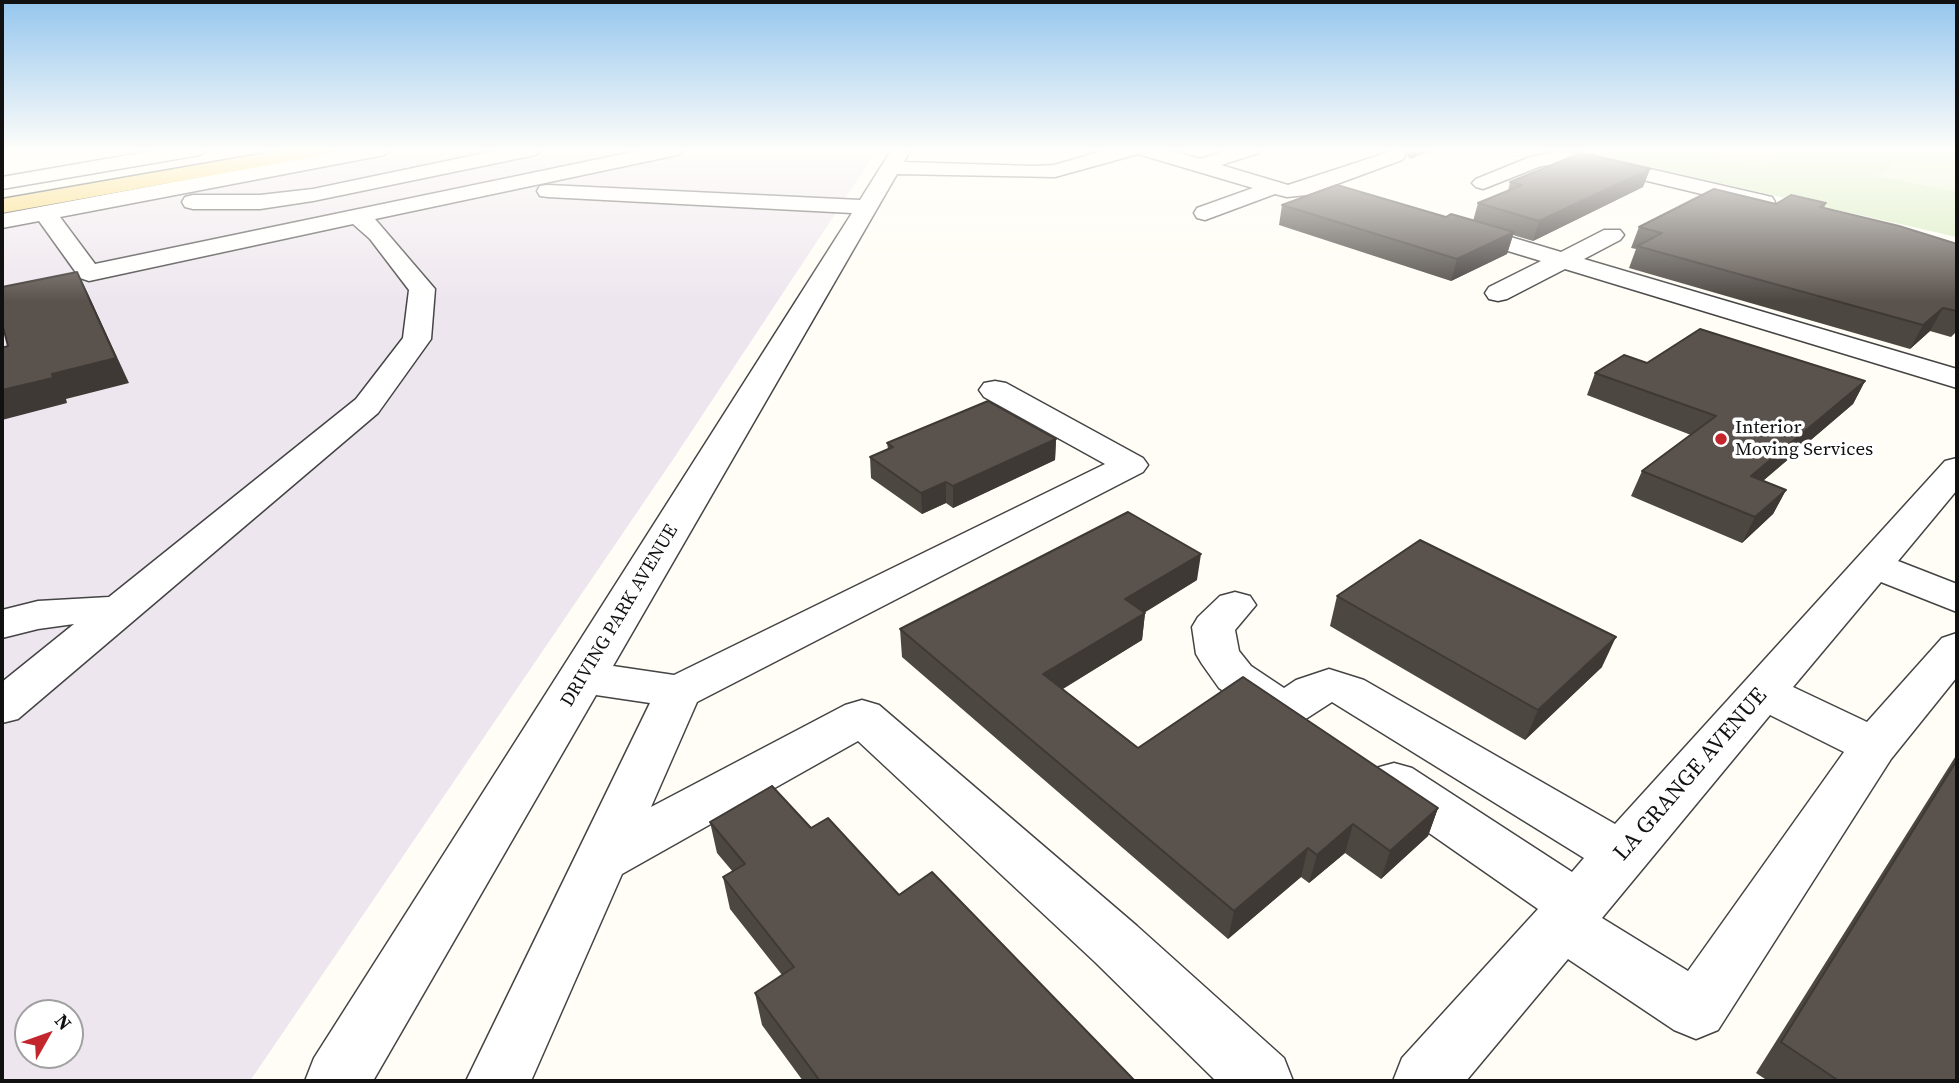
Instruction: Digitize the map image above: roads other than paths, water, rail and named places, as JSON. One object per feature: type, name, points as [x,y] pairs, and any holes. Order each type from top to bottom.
[{"type":"main road","points":[[2,206],[38,200]]},
{"type":"street","points":[[2,221],[118,200]]},
{"type":"street","points":[[170,200],[260,202],[279,200]]},
{"type":"street","points":[[45,213],[89,273],[436,200]]},
{"type":"street","points":[[718,200],[867,207]]},
{"type":"street","name":"DRIVING PARK AVENUE","points":[[337,1081],[872,200]]},
{"type":"street","points":[[1205,213],[1241,200]]},
{"type":"street","points":[[1756,200],[1780,205]]},
{"type":"street","points":[[2,707],[367,406],[418,339],[422,289],[378,234],[358,216]]},
{"type":"street","points":[[1430,220],[1957,379]]},
{"type":"street","points":[[1498,293],[1612,235]]},
{"type":"street","points":[[583,677],[679,692],[1131,465],[995,390]]},
{"type":"street","name":"LA GRANGE AVENUE","points":[[1425,1081],[1957,468]]},
{"type":"street","points":[[1873,565],[1957,599]]},
{"type":"street","points":[[1235,605],[1213,627],[1218,654],[1235,677],[1318,732],[1696,1010],[1874,746],[1957,648]]},
{"type":"street","points":[[2,625],[48,613],[118,610]]},
{"type":"street","points":[[1318,732],[1312,691],[1329,685],[1348,691],[1622,854]]},
{"type":"street","points":[[498,1081],[679,692]]},
{"type":"street","points":[[1762,692],[1874,746]]},
{"type":"street","points":[[602,859],[862,717],[1116,944],[1261,1081]]},
{"type":"place","name":"Interior Moving Services","points":[[1721,439]]}]
